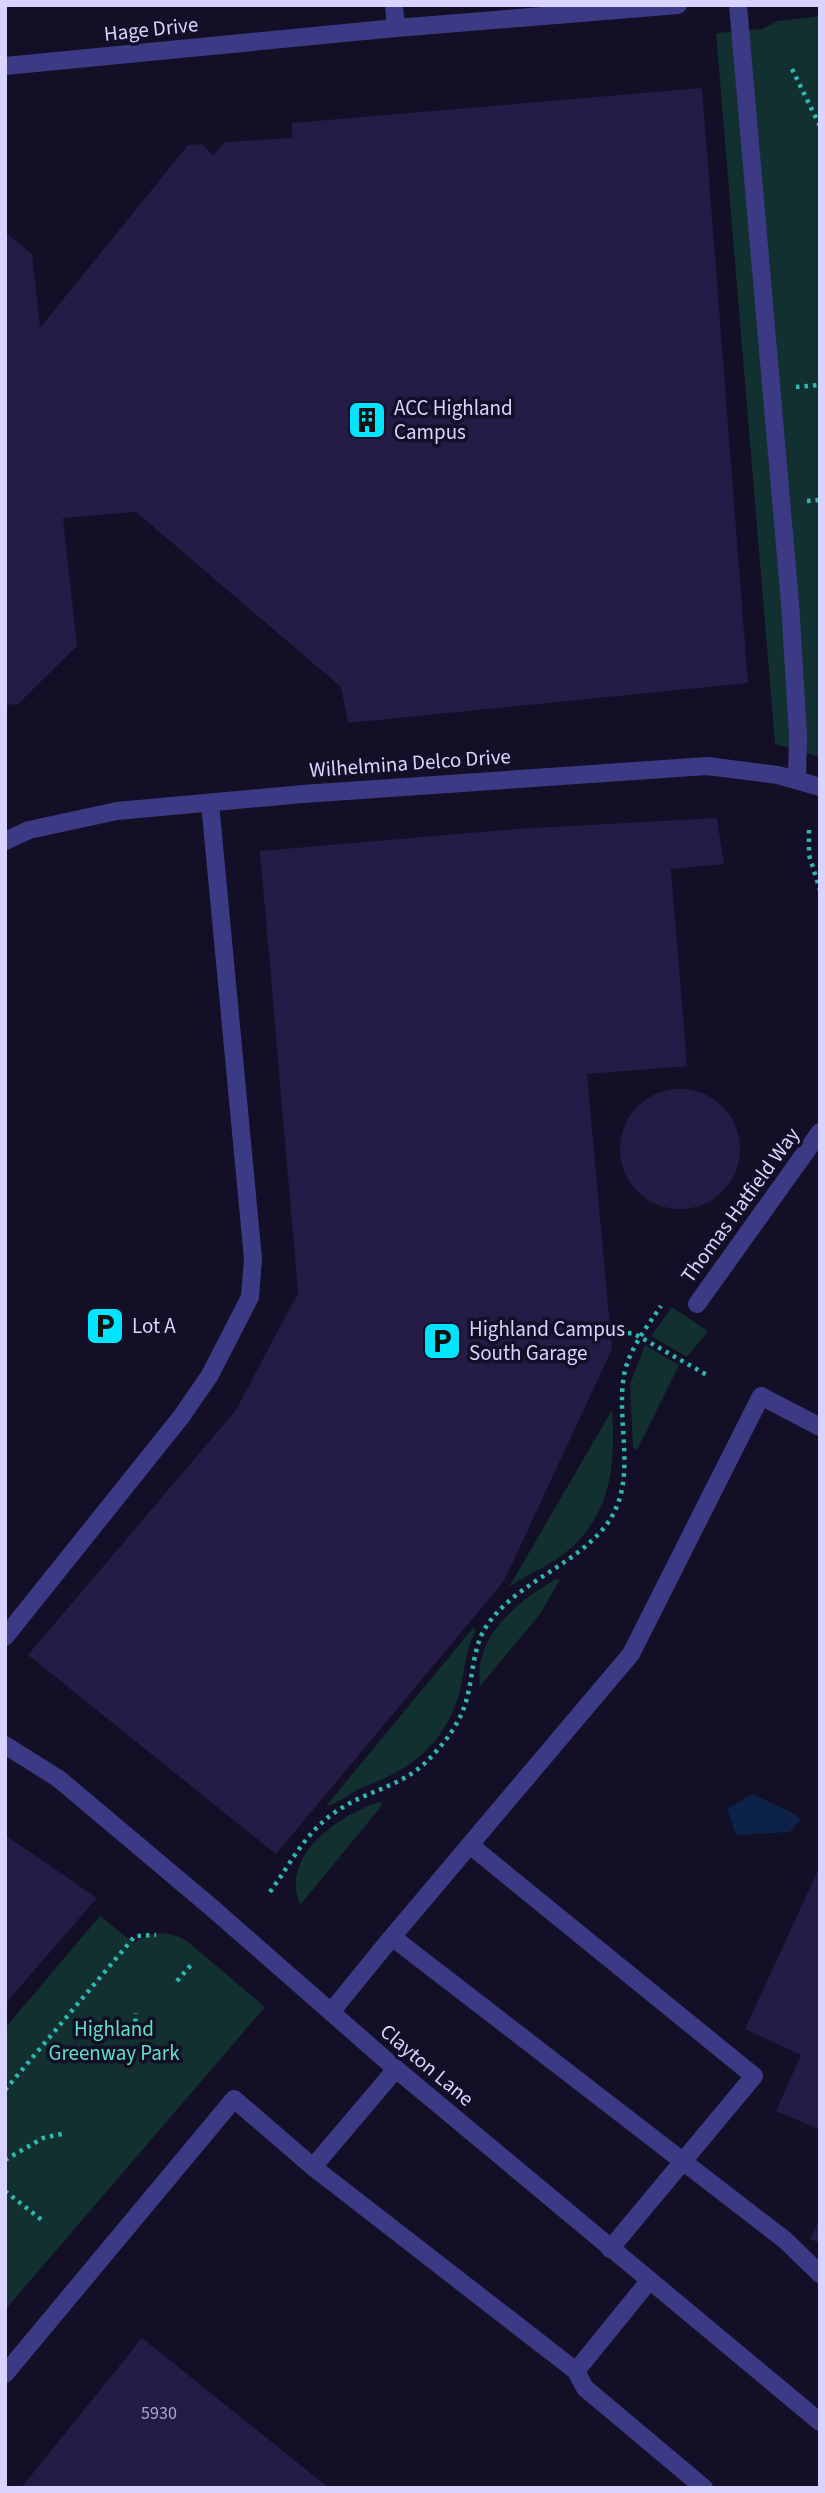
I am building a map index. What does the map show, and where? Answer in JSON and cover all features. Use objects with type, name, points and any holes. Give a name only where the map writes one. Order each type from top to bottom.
[{"type":"street","points":[[394,5],[396,28]]},
{"type":"street","name":"Hage Drive","points":[[5,66],[396,28],[678,5]]},
{"type":"street","points":[[738,5],[790,603],[798,735],[797,780]]},
{"type":"street","name":"Wilhelmina Delco Drive","points":[[5,841],[29,830],[117,811],[303,794],[707,766],[797,780],[820,788]]},
{"type":"street","points":[[5,1637],[181,1417],[210,1375],[250,1297],[253,1259],[211,803]]},
{"type":"street","name":"Thomas Hatfield Way","points":[[697,1304],[820,1132]]},
{"type":"street","points":[[331,2012],[631,1654],[761,1396],[820,1427]]},
{"type":"street","name":"Clayton Lane","points":[[5,1745],[60,1779],[396,2069],[820,2422]]},
{"type":"street","points":[[471,1846],[754,2076],[610,2249]]},
{"type":"street","points":[[393,1937],[785,2240],[820,2274]]},
{"type":"street","points":[[313,2166],[396,2069]]},
{"type":"street","points":[[5,2374],[234,2099],[313,2166],[576,2371],[585,2388],[704,2488]]},
{"type":"street","points":[[576,2371],[649,2281]]},
{"type":"path","points":[[792,69],[820,126]]},
{"type":"path","points":[[809,830],[809,855],[820,890]]},
{"type":"path","points":[[270,1892],[285,1866],[315,1829],[337,1810],[407,1779],[443,1744],[466,1701],[484,1629],[512,1596],[558,1566],[603,1528],[623,1490],[624,1376],[640,1336],[661,1306]]},
{"type":"path","points":[[611,1334],[633,1333],[707,1375]]},
{"type":"path","points":[[5,2090],[135,1936],[156,1935]]},
{"type":"path","points":[[177,1981],[191,1965]]},
{"type":"path","points":[[134,2039],[136,2013]]},
{"type":"path","points":[[5,2160],[43,2138],[66,2133]]},
{"type":"path","points":[[5,2191],[43,2221]]},
{"type":"green space","points":[[820,16],[820,757],[775,744],[716,33],[762,29],[778,21]]},
{"type":"green space","points":[[672,1307],[708,1331],[687,1357],[651,1336]]},
{"type":"green space","points":[[645,1345],[679,1365],[637,1450],[633,1447],[630,1384]]},
{"type":"green space","points":[[612,1410],[611,1471],[607,1490],[591,1526],[561,1556],[509,1587]]},
{"type":"green space","points":[[556,1579],[560,1580],[540,1614],[480,1686],[480,1668],[491,1636],[514,1609]]},
{"type":"green space","points":[[473,1628],[476,1630],[469,1647],[458,1698],[443,1730],[433,1743],[395,1773],[326,1806]]},
{"type":"green space","points":[[382,1803],[380,1808],[300,1905],[296,1887],[298,1870],[305,1854],[331,1828],[363,1808]]},
{"type":"green space","name":"Highland Greenway Park","points":[[100,1916],[134,1943],[160,1933],[187,1941],[265,2007],[5,2310],[5,2028]]},
{"type":"water","points":[[752,1794],[801,1819],[790,1832],[736,1835],[727,1809]]},
{"type":"building","name":"ACC Highland Campus","points":[[702,88],[748,683],[348,723],[341,687],[136,512],[63,518],[77,646],[18,704],[5,705],[5,232],[32,254],[40,328],[188,145],[202,144],[213,155],[225,142],[292,138],[292,123]]},
{"type":"building","name":"Highland Campus South Garage","points":[[717,818],[724,864],[671,869],[687,1066],[587,1074],[612,1349],[504,1581],[276,1854],[28,1655],[236,1410],[298,1293],[260,851],[516,829]]},
{"type":"building","points":[[680,1089],[703,1093],[723,1106],[736,1126],[740,1149],[736,1172],[723,1192],[703,1205],[680,1209],[657,1205],[637,1192],[624,1172],[620,1149],[624,1126],[637,1106],[657,1093]]},
{"type":"building","points":[[5,1835],[97,1898],[5,2004]]},
{"type":"building","points":[[820,1866],[820,2130],[776,2111],[801,2055],[745,2029]]},
{"type":"building","points":[[820,2218],[820,2243],[810,2239]]},
{"type":"building","points":[[142,2338],[329,2488],[21,2488]]},
{"type":"place","name":"ACC Highland Campus","points":[[367,420]]},
{"type":"place","name":"Lot A","points":[[105,1326]]},
{"type":"place","name":"Highland Campus South Garage","points":[[442,1341]]}]
